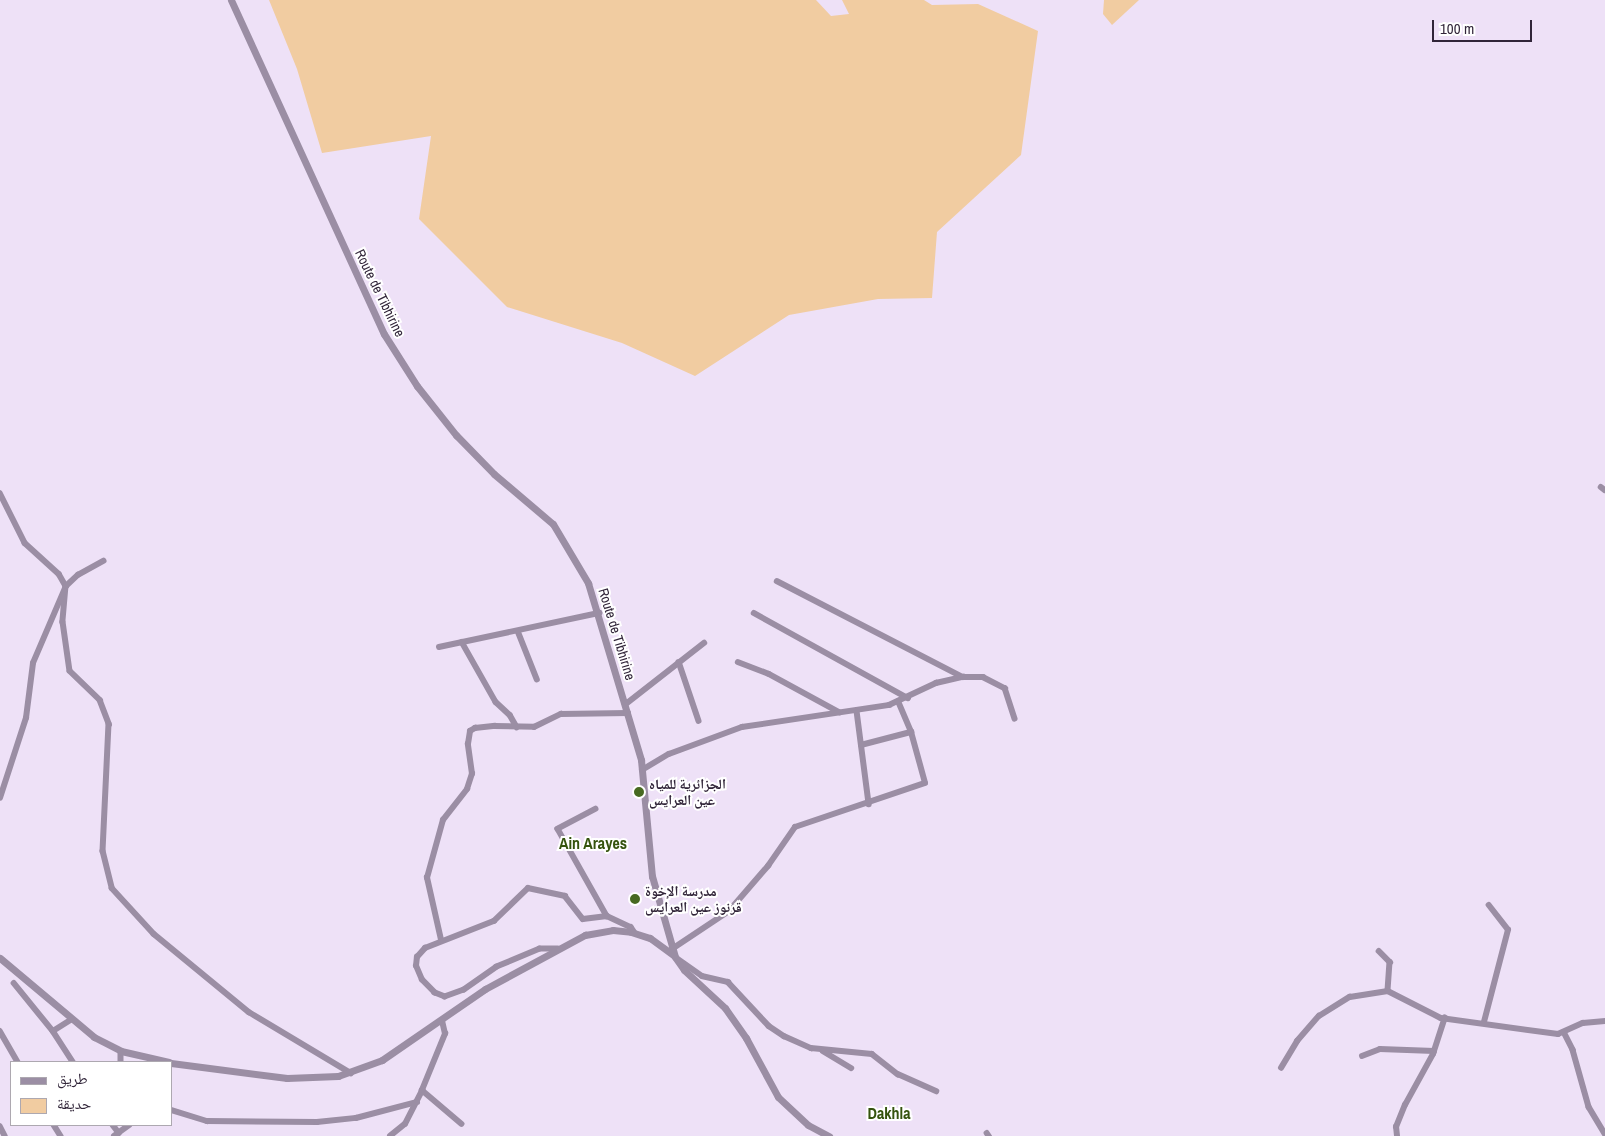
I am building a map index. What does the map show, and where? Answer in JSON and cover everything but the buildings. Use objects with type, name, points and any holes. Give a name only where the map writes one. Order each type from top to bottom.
[{"type":"street","name":"Route de Tibhirine","points":[[231,0],[384,334],[417,386],[456,435],[494,474],[553,524],[588,583],[599,613],[626,704],[642,770],[652,876],[675,957],[684,970],[725,1008],[746,1038],[778,1097],[808,1125],[829,1136]]},
{"type":"street","points":[[0,493],[25,543],[58,574],[66,586],[63,622],[70,671],[100,700],[109,724],[102,851],[112,888],[154,934],[249,1012],[351,1073]]},
{"type":"street","points":[[0,798],[26,718],[33,663],[66,586],[103,562]]},
{"type":"street","points":[[777,581],[963,677]]},
{"type":"street","points":[[439,647],[599,613]]},
{"type":"street","points":[[754,614],[908,698]]},
{"type":"street","points":[[518,631],[537,679]]},
{"type":"street","points":[[462,642],[496,702],[510,715],[517,727]]},
{"type":"street","points":[[626,704],[704,643]]},
{"type":"street","points":[[679,662],[699,721]]},
{"type":"street","points":[[738,662],[769,674],[840,712]]},
{"type":"street","points":[[642,770],[669,754],[742,727],[898,702],[936,683],[963,677],[984,677],[1005,688],[1015,718]]},
{"type":"street","points":[[672,949],[729,911],[768,866],[795,827],[925,784],[911,732],[898,702]]},
{"type":"street","points":[[857,710],[869,804]]},
{"type":"street","points":[[441,940],[427,878],[443,820],[467,789],[472,774],[469,735],[475,728],[534,727],[561,714],[628,713]]},
{"type":"street","points":[[862,745],[911,732]]},
{"type":"street","points":[[596,809],[558,829],[607,916]]},
{"type":"street","points":[[558,949],[540,949],[497,967],[464,990],[445,997],[435,993],[422,980],[416,966],[420,952],[441,940],[494,921],[533,887],[565,896],[583,919],[607,916],[631,927],[635,933]]},
{"type":"street","points":[[1484,1022],[1508,930],[1489,906]]},
{"type":"street","points":[[172,1063],[287,1078],[351,1073],[382,1060],[442,1021],[485,989],[558,949],[598,932],[635,933],[662,945],[675,957],[702,976],[728,982],[760,1017],[784,1036],[821,1049],[852,1068]]},
{"type":"street","points":[[1379,951],[1390,962],[1388,991]]},
{"type":"street","points":[[0,958],[94,1037],[121,1051],[162,1061]]},
{"type":"street","points":[[14,983],[53,1031],[72,1061]]},
{"type":"street","points":[[1281,1068],[1297,1041],[1319,1016],[1340,1000],[1388,991],[1429,1014],[1523,1030],[1564,1032],[1583,1023],[1605,1021]]},
{"type":"street","points":[[1397,1136],[1396,1128],[1405,1105],[1434,1051],[1445,1018]]},
{"type":"street","points":[[53,1031],[72,1019]]},
{"type":"street","points":[[390,1136],[405,1124],[417,1102],[445,1034],[442,1021]]},
{"type":"street","points":[[0,1031],[17,1061]]},
{"type":"street","points":[[1564,1032],[1573,1050],[1589,1107],[1605,1134]]},
{"type":"street","points":[[821,1049],[872,1054],[905,1078],[936,1091]]},
{"type":"street","points":[[1362,1056],[1380,1049],[1434,1051]]},
{"type":"street","points":[[121,1051],[121,1061]]},
{"type":"street","points":[[422,1090],[462,1124]]},
{"type":"street","points":[[172,1110],[207,1121],[295,1123],[356,1118],[417,1102]]},
{"type":"street","points":[[0,1126],[6,1136]]},
{"type":"street","points":[[116,1134],[128,1126]]},
{"type":"green space","points":[[269,0],[816,0],[831,16],[849,14],[842,0],[924,0],[932,5],[978,4],[1038,31],[1021,155],[937,232],[932,298],[878,299],[789,315],[695,376],[622,343],[507,307],[419,219],[431,136],[322,153],[297,69]]},
{"type":"green space","points":[[1104,0],[1139,0],[1112,25],[1103,14]]},
{"type":"place","name":"الجزائرية للمياه عين العرايس","points":[[639,792]]},
{"type":"place","name":"مدرسة الإخوة قرنوز عين العرايس","points":[[635,899]]},
{"type":"district","name":"Ain Arayes","points":[[593,843]]},
{"type":"district","name":"Dakhla","points":[[889,1113]]}]
